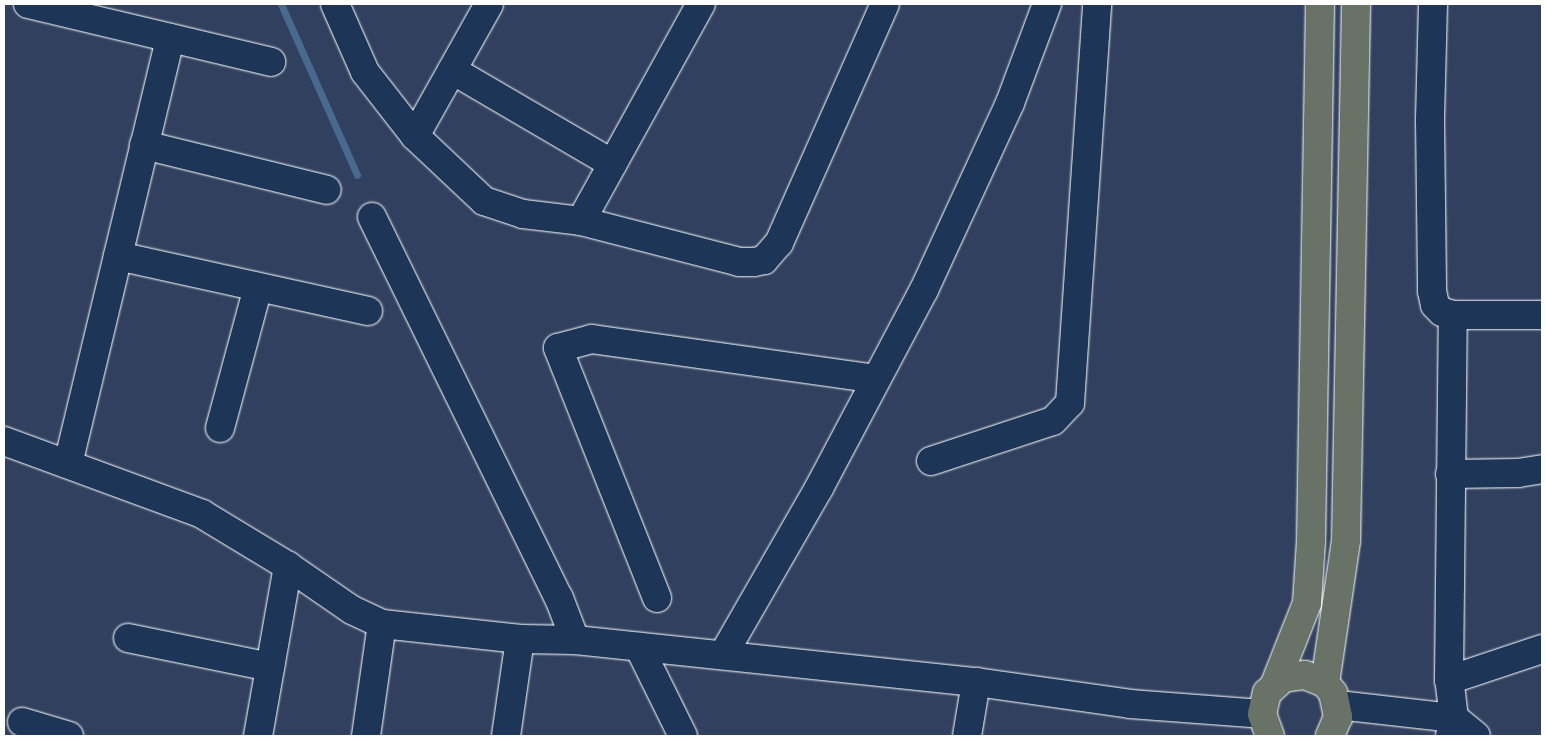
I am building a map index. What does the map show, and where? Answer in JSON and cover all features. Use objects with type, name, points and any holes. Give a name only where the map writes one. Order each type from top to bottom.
[{"type":"main road","points":[[1266,725],[1267,693],[1274,684],[1307,603],[1311,541],[1320,4]]},
{"type":"main road","points":[[1330,736],[1338,717],[1331,694],[1346,541],[1356,4]]},
{"type":"main road","points":[[1274,684],[1283,678],[1305,674],[1331,694]]},
{"type":"street","points":[[28,4],[271,62]]},
{"type":"street","points":[[335,4],[365,72],[415,136],[484,201],[523,214],[581,221],[739,262],[764,260],[779,243],[885,4]]},
{"type":"street","points":[[415,136],[489,4]]},
{"type":"street","points":[[581,221],[701,4]]},
{"type":"street","points":[[723,655],[819,488],[944,248],[1010,103],[1047,4]]},
{"type":"street","points":[[931,461],[1053,421],[1070,403],[1097,4]]},
{"type":"street","points":[[1433,4],[1432,291],[1435,305],[1442,312],[1453,315],[1542,315]]},
{"type":"street","points":[[68,464],[170,38]]},
{"type":"street","points":[[452,70],[613,164]]},
{"type":"street","points":[[144,145],[327,190]]},
{"type":"street","points":[[372,217],[559,598],[575,640]]},
{"type":"street","points":[[118,256],[368,311]]},
{"type":"street","points":[[220,428],[258,287]]},
{"type":"street","points":[[1452,727],[1449,680],[1453,315]]},
{"type":"street","points":[[656,598],[558,348],[592,339],[875,379]]},
{"type":"street","points":[[4,441],[202,514],[288,566],[352,610],[382,624],[520,639],[575,640],[976,682],[1266,725]]},
{"type":"street","points":[[1450,474],[1518,473],[1542,469]]},
{"type":"street","points":[[258,736],[288,566]]},
{"type":"street","points":[[366,736],[382,624]]},
{"type":"street","points":[[128,638],[270,667]]},
{"type":"street","points":[[506,736],[520,639]]},
{"type":"street","points":[[639,647],[683,736]]},
{"type":"street","points":[[1449,680],[1542,649]]},
{"type":"street","points":[[967,736],[976,682]]},
{"type":"street","points":[[1331,694],[1452,727],[1476,736]]},
{"type":"street","points":[[22,722],[69,736]]},
{"type":"waterway","points":[[281,4],[357,175]]}]
